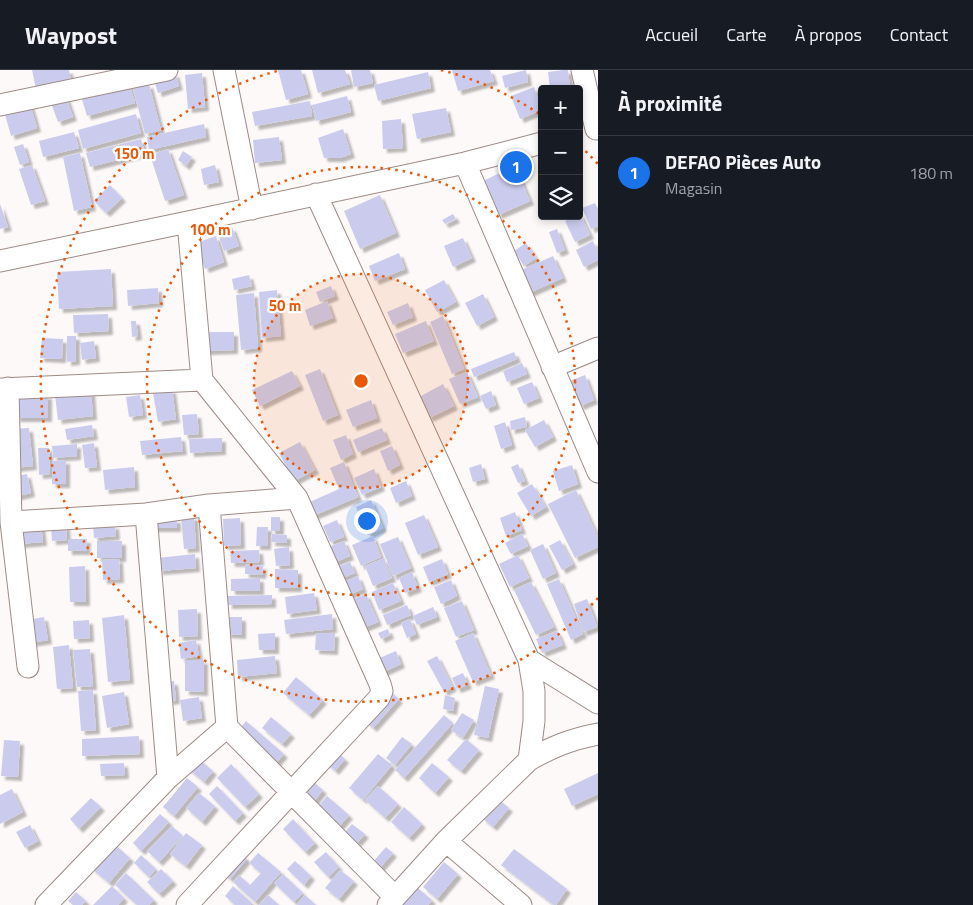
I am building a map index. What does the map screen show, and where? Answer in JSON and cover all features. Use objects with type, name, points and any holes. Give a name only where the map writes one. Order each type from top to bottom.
[{"type":"street","points":[[0,105],[167,70]]},
{"type":"street","points":[[224,70],[252,209]]},
{"type":"street","points":[[582,70],[591,130]]},
{"type":"street","points":[[0,261],[252,209],[538,144]]},
{"type":"street","points":[[465,162],[598,472]]},
{"type":"street","points":[[316,194],[529,660],[534,691],[534,721],[529,760]]},
{"type":"street","points":[[187,905],[379,698],[382,691],[297,498],[202,380],[188,222]]},
{"type":"street","points":[[552,367],[598,348]]},
{"type":"street","points":[[28,667],[11,522],[4,388],[202,380]]},
{"type":"street","points":[[11,522],[146,514],[210,505],[297,498]]},
{"type":"street","points":[[210,505],[227,727],[292,792],[392,901],[446,842],[529,760],[552,748],[578,738],[598,734]]},
{"type":"street","points":[[146,514],[168,778]]},
{"type":"street","points":[[529,660],[598,704]]},
{"type":"street","points":[[46,905],[168,778],[227,727]]},
{"type":"street","points":[[446,842],[521,905]]},
{"type":"building","points":[[32,70],[69,70],[71,81],[36,89]]},
{"type":"building","points":[[278,70],[301,70],[308,94],[286,100]]},
{"type":"building","points":[[312,70],[345,70],[350,84],[318,93]]},
{"type":"building","points":[[351,70],[370,70],[373,83],[354,87]]},
{"type":"building","points":[[452,70],[490,70],[494,81],[458,91]]},
{"type":"building","points":[[526,70],[528,82],[505,88],[502,76]]},
{"type":"building","points":[[568,70],[570,85],[550,85],[548,72]]},
{"type":"building","points":[[428,72],[431,88],[378,101],[374,85]]},
{"type":"building","points":[[175,73],[179,86],[158,93],[154,80]]},
{"type":"building","points":[[202,73],[205,107],[188,109],[185,75]]},
{"type":"building","points":[[129,83],[135,103],[87,116],[81,96]]},
{"type":"building","points":[[149,84],[161,130],[145,134],[133,89]]},
{"type":"building","points":[[534,87],[538,98],[538,112],[520,119],[511,96]]},
{"type":"building","points":[[347,96],[351,112],[316,121],[312,105]]},
{"type":"building","points":[[66,97],[73,117],[58,122],[51,103]]},
{"type":"building","points":[[310,101],[312,116],[255,126],[252,112]]},
{"type":"building","points":[[30,104],[37,128],[11,136],[4,111]]},
{"type":"building","points":[[446,108],[451,132],[417,139],[412,114]]},
{"type":"building","points":[[136,114],[141,133],[83,149],[78,130]]},
{"type":"building","points":[[401,119],[403,148],[383,149],[382,121]]},
{"type":"building","points":[[204,124],[206,137],[149,150],[147,137]]},
{"type":"building","points":[[343,129],[351,154],[340,158],[324,158],[318,138]]},
{"type":"building","points":[[74,132],[79,148],[43,157],[39,141]]},
{"type":"building","points":[[279,137],[282,160],[255,163],[253,140]]},
{"type":"building","points":[[141,139],[145,153],[90,167],[86,153]]},
{"type":"building","points":[[23,144],[29,162],[20,165],[14,147]]},
{"type":"building","points":[[168,149],[184,195],[165,201],[150,155]]},
{"type":"building","points":[[183,151],[192,157],[186,166],[178,160]]},
{"type":"building","points":[[80,153],[92,207],[74,211],[63,157]]},
{"type":"building","points":[[32,165],[45,201],[31,205],[19,169]]},
{"type":"building","points":[[215,165],[219,182],[204,185],[201,169]]},
{"type":"building","points":[[515,166],[530,201],[498,215],[483,181]]},
{"type":"building","points":[[110,185],[122,198],[106,213],[94,201]]},
{"type":"building","points":[[380,195],[396,233],[360,249],[344,211]]},
{"type":"building","points":[[595,203],[598,209],[598,226],[591,229],[583,208]]},
{"type":"building","points":[[0,204],[8,227],[0,229]]},
{"type":"building","points":[[453,214],[456,219],[445,224],[442,220]]},
{"type":"building","points":[[583,220],[590,235],[575,242],[565,221]]},
{"type":"building","points":[[232,227],[239,246],[224,251],[217,232]]},
{"type":"building","points":[[557,229],[565,250],[557,253],[549,232]]},
{"type":"building","points":[[216,236],[224,262],[205,269],[196,243]]},
{"type":"building","points":[[463,238],[472,258],[453,267],[444,246]]},
{"type":"building","points":[[593,241],[598,252],[598,260],[584,267],[576,250]]},
{"type":"building","points":[[526,243],[536,258],[524,266],[514,251]]},
{"type":"building","points":[[399,253],[405,269],[375,281],[369,266]]},
{"type":"building","points":[[553,256],[563,278],[529,293],[519,271]]},
{"type":"building","points":[[111,269],[113,306],[59,309],[57,272]]},
{"type":"building","points":[[249,275],[252,286],[234,290],[232,279]]},
{"type":"building","points":[[444,280],[456,302],[437,312],[425,290]]},
{"type":"building","points":[[331,286],[335,296],[320,302],[316,292]]},
{"type":"building","points":[[158,288],[159,303],[128,306],[127,290]]},
{"type":"building","points":[[277,290],[281,336],[262,338],[259,292]]},
{"type":"building","points":[[254,293],[258,348],[241,350],[236,295]]},
{"type":"building","points":[[483,294],[494,317],[477,326],[465,303]]},
{"type":"building","points":[[327,301],[333,318],[310,326],[305,310]]},
{"type":"building","points":[[408,303],[413,317],[393,325],[387,312]]},
{"type":"building","points":[[108,314],[109,331],[74,333],[73,315]]},
{"type":"building","points":[[443,316],[464,369],[452,374],[430,322]]},
{"type":"building","points":[[131,321],[136,321],[138,336],[132,337]]},
{"type":"building","points":[[426,321],[434,341],[403,353],[395,334]]},
{"type":"building","points":[[205,332],[234,332],[234,350],[205,351]]},
{"type":"building","points":[[67,336],[76,336],[76,361],[67,362]]},
{"type":"building","points":[[42,338],[63,339],[62,359],[40,358]]},
{"type":"building","points":[[94,341],[96,358],[82,360],[80,343]]},
{"type":"building","points":[[514,352],[517,359],[474,377],[471,369]]},
{"type":"building","points":[[522,363],[527,374],[507,382],[503,371]]},
{"type":"building","points":[[320,369],[338,415],[323,421],[305,375]]},
{"type":"building","points":[[292,371],[300,386],[260,406],[252,390]]},
{"type":"building","points":[[467,372],[478,397],[460,404],[449,379]]},
{"type":"building","points":[[585,375],[594,400],[580,406],[570,381]]},
{"type":"building","points":[[532,382],[539,398],[524,404],[517,388]]},
{"type":"building","points":[[443,384],[454,406],[429,418],[419,397]]},
{"type":"building","points":[[172,389],[176,419],[158,422],[153,393]]},
{"type":"building","points":[[91,391],[93,416],[58,420],[55,395]]},
{"type":"building","points":[[491,391],[496,405],[486,409],[480,396]]},
{"type":"building","points":[[16,395],[48,395],[48,418],[16,418]]},
{"type":"building","points":[[140,395],[143,415],[129,417],[126,397]]},
{"type":"building","points":[[371,400],[377,418],[353,427],[346,410]]},
{"type":"building","points":[[197,414],[199,434],[184,435],[182,415]]},
{"type":"building","points":[[525,417],[527,427],[511,430],[510,421]]},
{"type":"building","points":[[544,420],[553,437],[535,447],[525,430]]},
{"type":"building","points":[[505,422],[512,445],[501,449],[494,426]]},
{"type":"building","points":[[92,425],[94,436],[67,440],[65,429]]},
{"type":"building","points":[[29,428],[33,466],[14,468],[10,429]]},
{"type":"building","points":[[382,428],[387,440],[358,452],[353,440]]},
{"type":"building","points":[[346,435],[353,454],[341,460],[333,440]]},
{"type":"building","points":[[181,437],[183,451],[142,455],[140,441]]},
{"type":"building","points":[[222,438],[222,451],[190,453],[189,439]]},
{"type":"building","points":[[300,442],[315,470],[294,481],[279,453]]},
{"type":"building","points":[[94,443],[97,467],[85,468],[82,445]]},
{"type":"building","points":[[77,444],[77,456],[53,458],[52,446]]},
{"type":"building","points":[[392,446],[400,465],[388,471],[380,451]]},
{"type":"building","points":[[38,448],[49,448],[50,474],[39,475]]},
{"type":"building","points":[[66,460],[66,484],[52,484],[52,461]]},
{"type":"building","points":[[344,462],[358,497],[308,518],[303,505],[339,489],[330,468]]},
{"type":"building","points":[[481,464],[485,479],[473,482],[469,468]]},
{"type":"building","points":[[518,464],[525,481],[518,483],[511,467]]},
{"type":"building","points":[[572,465],[578,484],[559,491],[553,471]]},
{"type":"building","points":[[134,467],[135,487],[105,490],[103,470]]},
{"type":"building","points":[[374,469],[381,487],[362,495],[354,478]]},
{"type":"building","points":[[27,474],[31,493],[14,497],[11,477]]},
{"type":"building","points":[[406,481],[412,496],[396,503],[390,488]]},
{"type":"building","points":[[532,484],[546,507],[531,516],[517,493]]},
{"type":"building","points":[[576,490],[598,537],[598,547],[575,558],[548,504]]},
{"type":"building","points":[[371,500],[383,528],[368,535],[356,507]]},
{"type":"building","points":[[515,512],[522,530],[506,536],[500,518]]},
{"type":"building","points":[[424,515],[438,547],[418,555],[405,523]]},
{"type":"building","points":[[194,516],[196,548],[184,549],[181,517]]},
{"type":"building","points":[[271,517],[280,517],[280,531],[271,531]]},
{"type":"building","points":[[240,518],[241,545],[224,546],[223,519]]},
{"type":"building","points":[[152,519],[177,519],[177,528],[152,528]]},
{"type":"building","points":[[337,520],[344,537],[330,542],[323,526]]},
{"type":"building","points":[[41,524],[43,542],[19,544],[17,526]]},
{"type":"building","points":[[66,525],[67,540],[52,541],[51,526]]},
{"type":"building","points":[[115,525],[116,536],[94,538],[93,526]]},
{"type":"building","points":[[257,527],[268,527],[267,546],[256,546]]},
{"type":"building","points":[[272,534],[287,535],[287,543],[271,542]]},
{"type":"building","points":[[522,534],[528,546],[511,554],[505,543]]},
{"type":"building","points":[[373,536],[381,557],[361,566],[352,545]]},
{"type":"building","points":[[398,537],[411,568],[393,576],[380,544]]},
{"type":"building","points":[[68,539],[87,539],[86,551],[68,551]]},
{"type":"building","points":[[560,540],[573,564],[562,570],[549,546]]},
{"type":"building","points":[[97,541],[122,541],[122,558],[97,558]]},
{"type":"building","points":[[344,541],[350,556],[326,566],[319,551]]},
{"type":"building","points":[[543,544],[556,573],[543,579],[530,550]]},
{"type":"building","points":[[289,547],[290,565],[276,566],[274,549]]},
{"type":"building","points":[[259,550],[260,562],[231,563],[230,551]]},
{"type":"building","points":[[195,554],[196,568],[159,571],[157,558]]},
{"type":"building","points":[[518,555],[529,578],[510,587],[499,564]]},
{"type":"building","points":[[384,558],[392,578],[373,586],[365,566]]},
{"type":"building","points":[[119,559],[120,579],[103,580],[102,560]]},
{"type":"building","points":[[442,559],[448,574],[429,582],[423,567]]},
{"type":"building","points":[[350,562],[355,573],[340,579],[335,568]]},
{"type":"building","points":[[245,564],[263,566],[262,575],[245,574]]},
{"type":"building","points":[[85,566],[86,602],[70,602],[69,567]]},
{"type":"building","points":[[275,569],[298,570],[298,588],[275,588]]},
{"type":"building","points":[[412,572],[418,588],[405,593],[399,578]]},
{"type":"building","points":[[358,576],[363,589],[344,597],[339,584]]},
{"type":"building","points":[[260,578],[260,591],[231,591],[231,579]]},
{"type":"building","points":[[559,579],[583,634],[571,640],[547,584]]},
{"type":"building","points":[[451,580],[457,596],[441,604],[434,587]]},
{"type":"building","points":[[531,582],[554,627],[536,635],[514,590]]},
{"type":"building","points":[[393,583],[401,601],[379,610],[372,592]]},
{"type":"building","points":[[314,593],[317,610],[287,614],[285,597]]},
{"type":"building","points":[[366,594],[378,622],[363,628],[351,600]]},
{"type":"building","points":[[272,595],[272,604],[228,605],[228,596]]},
{"type":"building","points":[[587,599],[597,627],[583,632],[574,604]]},
{"type":"building","points":[[462,601],[474,630],[456,637],[444,608]]},
{"type":"building","points":[[407,605],[411,615],[387,625],[383,615]]},
{"type":"building","points":[[433,607],[437,617],[417,625],[413,616]]},
{"type":"building","points":[[197,609],[198,636],[179,637],[178,610]]},
{"type":"building","points":[[332,614],[333,629],[286,634],[284,620]]},
{"type":"building","points":[[124,615],[130,680],[108,682],[102,618]]},
{"type":"building","points":[[44,617],[48,640],[30,643],[27,620]]},
{"type":"building","points":[[227,617],[242,617],[242,635],[227,634]]},
{"type":"building","points":[[410,619],[416,634],[407,638],[401,623]]},
{"type":"building","points":[[89,620],[90,638],[74,639],[73,621]]},
{"type":"building","points":[[388,629],[390,635],[381,639],[378,633]]},
{"type":"building","points":[[557,631],[563,645],[542,653],[536,639]]},
{"type":"building","points":[[275,633],[275,650],[259,650],[258,634]]},
{"type":"building","points":[[316,633],[335,633],[334,651],[315,650]]},
{"type":"building","points":[[473,633],[491,675],[473,682],[455,641]]},
{"type":"building","points":[[196,640],[199,656],[181,659],[179,643]]},
{"type":"building","points":[[69,645],[73,688],[57,689],[53,647]]},
{"type":"building","points":[[90,649],[93,686],[77,687],[73,650]]},
{"type":"building","points":[[396,651],[401,664],[377,675],[372,661]]},
{"type":"building","points":[[275,656],[277,673],[238,677],[237,660]]},
{"type":"building","points":[[437,656],[453,687],[444,692],[427,661]]},
{"type":"building","points":[[185,660],[204,660],[204,692],[185,691]]},
{"type":"building","points":[[463,673],[468,685],[457,689],[452,678]]},
{"type":"building","points":[[296,677],[323,700],[309,715],[283,693]]},
{"type":"building","points":[[174,681],[176,700],[169,701],[167,682]]},
{"type":"building","points":[[384,686],[399,699],[373,728],[359,715]]},
{"type":"building","points":[[485,686],[499,689],[488,738],[474,735]]},
{"type":"building","points":[[93,690],[96,730],[81,731],[78,691]]},
{"type":"building","points":[[124,692],[129,724],[107,728],[102,696]]},
{"type":"building","points":[[445,695],[455,698],[453,711],[443,709]]},
{"type":"building","points":[[199,697],[202,718],[183,721],[180,700]]},
{"type":"building","points":[[462,713],[474,720],[463,738],[451,730]]},
{"type":"building","points":[[444,715],[453,723],[404,778],[395,770]]},
{"type":"building","points":[[271,717],[291,734],[282,744],[262,728]]},
{"type":"building","points":[[246,721],[284,754],[272,767],[235,735]]},
{"type":"building","points":[[139,736],[140,754],[82,756],[82,739]]},
{"type":"building","points":[[402,737],[412,744],[395,765],[386,758]]},
{"type":"building","points":[[466,739],[479,750],[461,771],[447,760]]},
{"type":"building","points":[[4,740],[20,741],[18,777],[1,776]]},
{"type":"building","points":[[326,742],[345,759],[335,771],[316,753]]},
{"type":"building","points":[[188,750],[213,771],[204,782],[179,761]]},
{"type":"building","points":[[378,754],[392,765],[363,800],[349,788]]},
{"type":"building","points":[[124,763],[125,775],[101,776],[100,764]]},
{"type":"building","points":[[432,763],[449,777],[435,793],[419,778]]},
{"type":"building","points":[[231,764],[259,794],[245,807],[217,778]]},
{"type":"building","points":[[300,771],[323,790],[312,804],[289,785]]},
{"type":"building","points":[[598,773],[598,794],[572,806],[564,789]]},
{"type":"building","points":[[187,778],[198,787],[174,816],[163,807]]},
{"type":"building","points":[[217,786],[243,813],[235,821],[209,794]]},
{"type":"building","points":[[378,786],[398,804],[385,818],[365,800]]},
{"type":"building","points":[[12,789],[23,812],[0,824],[0,795]]},
{"type":"building","points":[[199,793],[215,806],[202,822],[186,808]]},
{"type":"building","points":[[327,796],[349,815],[338,828],[316,809]]},
{"type":"building","points":[[91,798],[101,807],[79,829],[70,819]]},
{"type":"building","points":[[498,799],[509,808],[493,827],[482,818]]},
{"type":"building","points":[[404,807],[422,824],[409,838],[391,822]]},
{"type":"building","points":[[160,814],[169,822],[141,851],[133,843]]},
{"type":"building","points":[[293,819],[315,843],[305,852],[283,829]]},
{"type":"building","points":[[352,824],[365,834],[357,843],[345,832]]},
{"type":"building","points":[[30,825],[38,841],[25,848],[16,832]]},
{"type":"building","points":[[172,826],[183,836],[159,862],[147,851]]},
{"type":"building","points":[[186,833],[202,845],[186,866],[170,854]]},
{"type":"building","points":[[113,843],[130,858],[109,883],[91,868]]},
{"type":"building","points":[[386,847],[393,853],[378,870],[371,864]]},
{"type":"building","points":[[235,848],[247,859],[230,879],[218,868]]},
{"type":"building","points":[[514,849],[567,889],[556,905],[501,865]]},
{"type":"building","points":[[326,852],[339,867],[328,877],[314,862]]},
{"type":"building","points":[[258,853],[281,872],[255,902],[233,882],[239,875],[250,885],[261,873],[249,863]]},
{"type":"building","points":[[141,855],[156,869],[149,877],[134,863]]},
{"type":"building","points":[[295,861],[311,876],[304,885],[287,869]]},
{"type":"building","points":[[444,862],[458,874],[437,899],[423,887]]},
{"type":"building","points":[[161,869],[173,881],[159,894],[147,882]]},
{"type":"building","points":[[340,870],[354,881],[339,899],[325,888]]},
{"type":"building","points":[[126,873],[154,900],[149,905],[137,905],[115,885]]},
{"type":"building","points":[[283,874],[303,893],[294,902],[274,883]]},
{"type":"building","points":[[112,886],[124,898],[118,905],[93,905]]},
{"type":"building","points":[[233,886],[252,903],[250,905],[235,905],[225,896]]},
{"type":"building","points":[[418,888],[432,900],[428,905],[403,905]]},
{"type":"building","points":[[76,892],[86,901],[82,905],[73,905],[68,901]]},
{"type":"building","points":[[268,895],[279,905],[259,905]]},
{"type":"building","points":[[305,895],[316,905],[298,905]]},
{"type":"place","name":"DEFAO Pièces Auto","points":[[516,167]]}]
